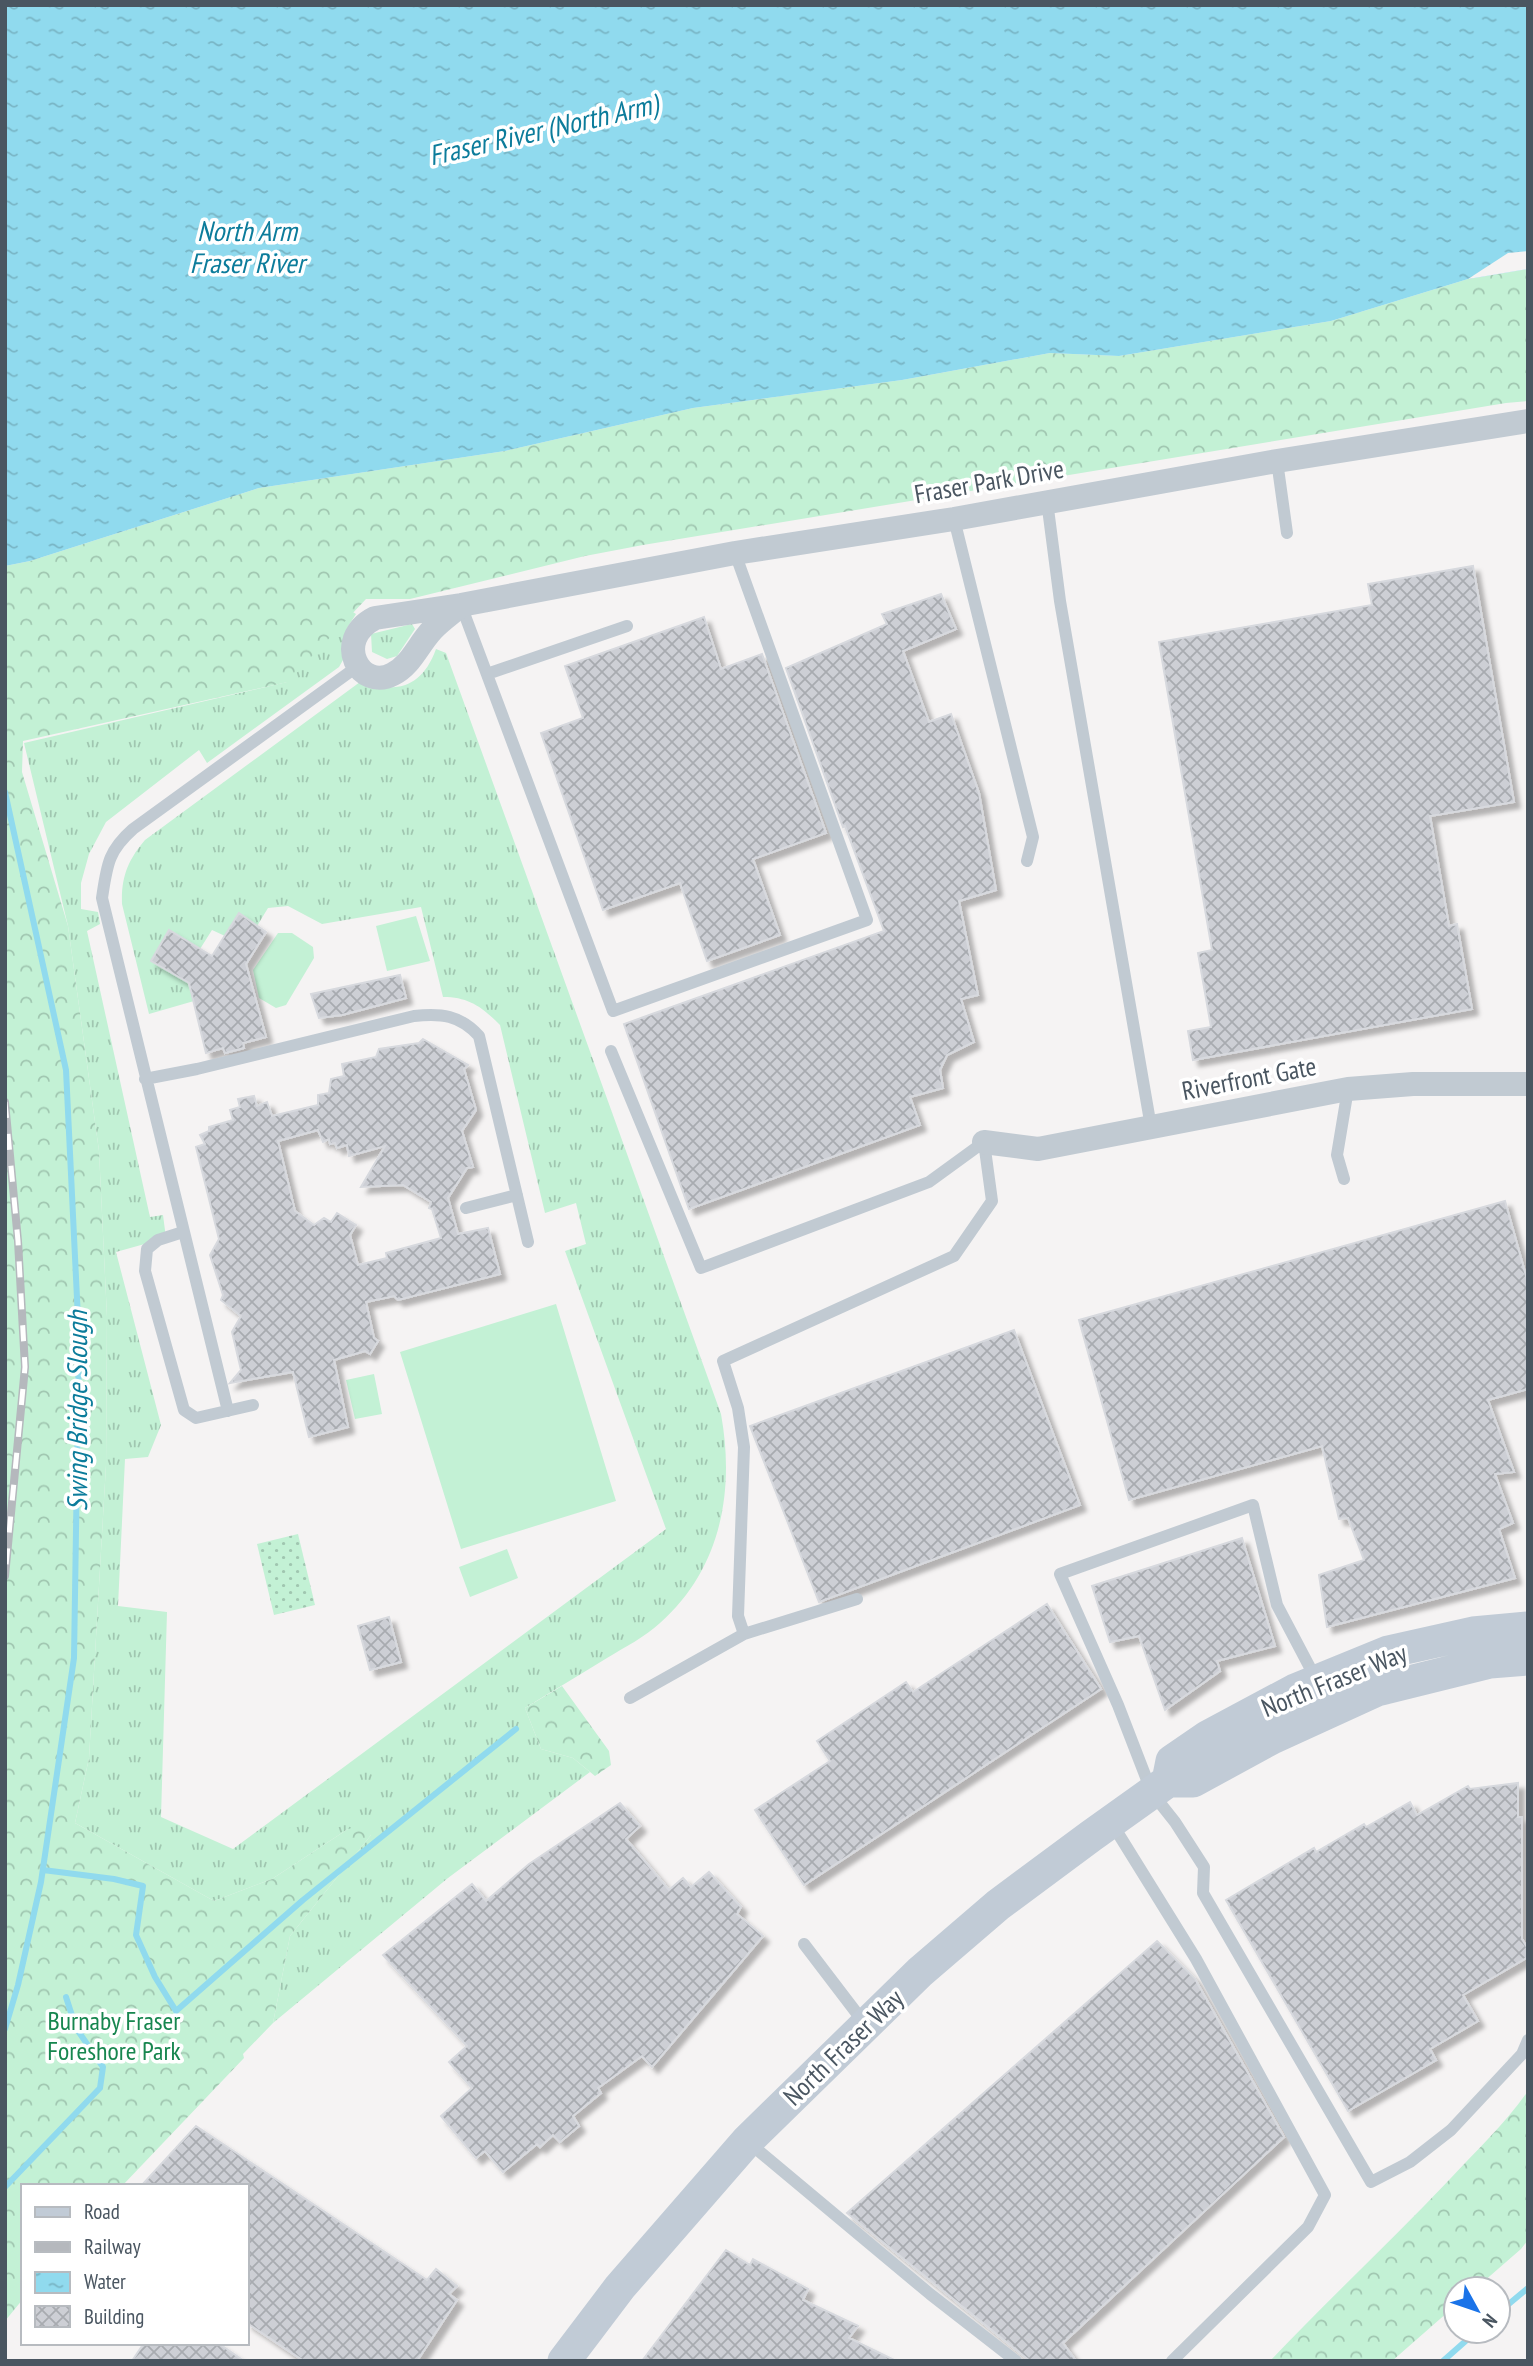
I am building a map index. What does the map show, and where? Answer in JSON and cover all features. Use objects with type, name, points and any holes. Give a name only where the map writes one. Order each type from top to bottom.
[{"type":"street","name":"Fraser Park Drive","points":[[461,606],[433,629],[404,668],[383,679],[374,677],[358,666],[354,658],[354,639],[365,623],[374,618],[461,606],[735,553],[954,519],[1277,461],[1528,421]]},
{"type":"street","name":"Riverfront Gate","points":[[984,1142],[1038,1149],[1348,1089],[1413,1084],[1528,1084]]},
{"type":"street","name":"North Fraser Way","points":[[1160,1787],[1172,1760],[1207,1737],[1296,1690],[1388,1652],[1473,1633],[1528,1628]]},
{"type":"street","name":"North Fraser Way","points":[[564,2361],[620,2287],[747,2141],[920,1972],[998,1905],[1111,1822],[1160,1787],[1193,1781],[1272,1738],[1377,1690],[1490,1662],[1528,1659]]},
{"type":"lane","points":[[1277,461],[1287,533]]},
{"type":"lane","points":[[1047,501],[1060,601],[1151,1127]]},
{"type":"lane","points":[[954,519],[1033,837],[1027,862]]},
{"type":"lane","points":[[461,606],[612,1011],[867,920],[735,553]]},
{"type":"lane","points":[[487,674],[627,626]]},
{"type":"lane","points":[[228,1411],[102,898],[106,870],[116,844],[133,828],[358,666]]},
{"type":"lane","points":[[145,1079],[197,1069],[414,1016],[434,1014],[467,1023],[479,1036],[528,1242]]},
{"type":"lane","points":[[611,1051],[701,1268],[929,1182],[984,1142],[992,1201],[954,1256],[723,1361],[738,1408],[744,1447],[738,1615],[744,1634]]},
{"type":"lane","points":[[1344,1179],[1337,1154],[1348,1089]]},
{"type":"lane","points":[[466,1208],[517,1195]]},
{"type":"lane","points":[[183,1232],[158,1240],[147,1249],[145,1271],[184,1410],[196,1418],[253,1405]]},
{"type":"lane","points":[[1317,1681],[1278,1605],[1252,1504],[1060,1574],[1118,1705],[1175,1822],[1204,1867],[1203,1893],[1371,2182],[1410,2162],[1451,2130],[1522,2054],[1528,2040]]},
{"type":"lane","points":[[629,1698],[744,1634],[858,1599]]},
{"type":"lane","points":[[1111,1822],[1196,1959],[1325,2195],[1308,2227],[1172,2361]]},
{"type":"lane","points":[[804,1944],[866,2024]]},
{"type":"lane","points":[[747,2141],[930,2294],[1016,2361]]},
{"type":"green space","name":"Burnaby Fraser Foreshore Park","points":[[1528,269],[1528,401],[643,545],[585,556],[410,599],[366,599],[288,682],[23,741],[22,772],[68,926],[99,1151],[107,1317],[106,1465],[89,1758],[75,1823],[214,1901],[272,1879],[348,1829],[365,1826],[371,1835],[290,1936],[273,2023],[243,2054],[244,2058],[124,2184],[21,2184],[21,2301],[5,2321],[5,566],[30,561],[259,488],[505,451],[693,408],[902,380],[1050,353],[1119,356],[1331,321],[1468,279]]},
{"type":"green space","points":[[348,609],[356,614],[347,628],[343,660],[339,667],[207,763],[199,750],[106,822],[89,854],[81,883],[81,909],[98,912],[100,924],[87,931],[150,1217],[163,1215],[166,1238],[116,1252],[161,1425],[148,1457],[125,1459],[118,1606],[167,1612],[161,1817],[233,1849],[666,1529],[565,1251],[586,1244],[576,1203],[545,1213],[500,1025],[475,1004],[443,997],[421,907],[322,924],[288,906],[268,908],[257,926],[239,913],[225,936],[212,930],[200,949],[169,931],[194,1001],[149,1014],[122,904],[124,877],[139,847],[360,682],[386,687],[407,684],[424,672],[436,649],[446,653],[721,1414],[726,1472],[719,1527],[710,1553],[681,1602],[641,1637],[525,1708],[541,1749],[573,1758],[590,1772],[448,1878],[273,2023],[290,1936],[371,1835],[348,1829],[272,1879],[214,1901],[75,1823],[89,1758],[106,1465],[107,1317],[99,1151],[68,926],[24,743],[287,682]]},
{"type":"green space","points":[[412,624],[415,629],[397,656],[387,659],[372,652],[371,634]]},
{"type":"green space","points":[[416,916],[430,961],[387,971],[376,926]]},
{"type":"green space","points":[[278,933],[292,933],[313,947],[314,958],[286,1005],[276,1008],[259,998],[253,970]]},
{"type":"green space","points":[[556,1304],[616,1501],[461,1549],[400,1352]]},
{"type":"green space","points":[[374,1374],[382,1414],[355,1419],[346,1380]]},
{"type":"green space","points":[[298,1534],[315,1605],[274,1615],[257,1544]]},
{"type":"green space","points":[[507,1549],[518,1578],[470,1597],[459,1567]]},
{"type":"green space","points":[[562,1686],[609,1751],[611,1765],[595,1776],[573,1758],[541,1749],[525,1708]]},
{"type":"green space","points":[[1528,2091],[1528,2240],[1521,2249],[1491,2275],[1442,2275],[1442,2317],[1392,2361],[1270,2361],[1428,2202]]},
{"type":"water","name":"North Arm Fraser River","points":[[5,5],[1528,5],[1528,269],[1468,279],[1331,321],[1119,356],[1050,353],[902,380],[693,408],[505,451],[259,488],[30,561],[5,566]]},
{"type":"pier","points":[[1528,251],[1528,269],[1468,279],[1508,253]]},
{"type":"building","points":[[1473,566],[1514,802],[1430,816],[1449,926],[1457,924],[1472,1009],[1193,1060],[1188,1031],[1211,1027],[1198,953],[1212,950],[1159,642],[1372,605],[1368,584]]},
{"type":"building","points":[[941,594],[956,629],[903,651],[929,722],[951,714],[979,793],[996,890],[959,901],[978,995],[961,999],[974,1042],[947,1055],[940,1070],[943,1088],[910,1097],[920,1125],[689,1209],[624,1024],[884,931],[845,826],[843,827],[786,668],[887,624],[882,614]]},
{"type":"building","points":[[704,617],[721,669],[762,654],[826,833],[753,859],[780,935],[707,961],[680,883],[603,910],[541,733],[583,718],[565,666]]},
{"type":"building","points":[[239,913],[266,932],[246,964],[266,1037],[243,1043],[244,1048],[225,1053],[223,1048],[206,1053],[189,983],[151,961],[169,930],[212,956]]},
{"type":"building","points":[[400,975],[406,998],[342,1015],[319,1018],[311,994]]},
{"type":"building","points":[[423,1039],[468,1065],[464,1069],[476,1110],[462,1131],[473,1167],[467,1168],[448,1198],[458,1234],[488,1228],[500,1274],[398,1300],[394,1296],[366,1302],[374,1338],[378,1341],[370,1354],[365,1351],[334,1360],[348,1427],[309,1437],[293,1372],[230,1383],[241,1370],[232,1332],[241,1316],[221,1300],[223,1295],[210,1255],[219,1239],[196,1147],[205,1144],[200,1135],[209,1131],[209,1127],[233,1120],[230,1110],[240,1107],[238,1099],[254,1096],[257,1106],[267,1102],[272,1116],[318,1105],[318,1095],[329,1093],[331,1079],[344,1076],[342,1064],[376,1057],[379,1049],[419,1043]],"holes":[[[318,1130],[323,1142],[329,1139],[330,1144],[335,1143],[337,1148],[347,1145],[349,1156],[385,1146],[361,1187],[403,1185],[431,1202],[429,1208],[432,1209],[441,1238],[386,1253],[387,1258],[358,1265],[350,1235],[356,1225],[337,1213],[331,1222],[324,1218],[314,1225],[295,1211],[278,1141]]]},
{"type":"building","points":[[1505,1201],[1528,1283],[1528,1389],[1488,1400],[1514,1472],[1495,1474],[1513,1523],[1499,1529],[1515,1578],[1327,1627],[1319,1575],[1364,1560],[1348,1518],[1339,1519],[1322,1446],[1129,1500],[1079,1320]]},
{"type":"building","points":[[1014,1330],[1080,1505],[819,1602],[750,1426]]},
{"type":"building","points":[[1242,1538],[1275,1646],[1217,1661],[1220,1671],[1165,1710],[1139,1636],[1110,1642],[1092,1586]]},
{"type":"building","points":[[1047,1604],[1101,1689],[804,1885],[755,1810],[830,1761],[817,1741],[906,1682],[913,1692]]},
{"type":"building","points":[[389,1617],[401,1662],[370,1670],[358,1626]]},
{"type":"building","points":[[1518,1783],[1518,1817],[1522,1817],[1522,1939],[1528,1949],[1528,1957],[1463,1995],[1478,2021],[1430,2049],[1436,2060],[1348,2111],[1226,1900],[1314,1848],[1316,1852],[1364,1824],[1366,1827],[1410,1802],[1417,1815],[1468,1786],[1470,1789]]},
{"type":"building","points":[[620,1803],[640,1826],[626,1839],[669,1890],[683,1878],[691,1887],[709,1872],[741,1907],[737,1914],[763,1936],[652,2067],[642,2056],[598,2088],[601,2093],[573,2116],[579,2126],[560,2142],[553,2135],[540,2147],[537,2144],[503,2172],[485,2151],[476,2158],[441,2116],[472,2088],[449,2062],[467,2046],[383,1955],[472,1884],[486,1901],[529,1864]]},
{"type":"building","points":[[1157,1941],[1195,1979],[1284,2137],[1063,2343],[1076,2361],[1030,2361],[847,2213]]},
{"type":"building","points":[[196,2126],[427,2280],[436,2269],[457,2286],[449,2294],[457,2300],[417,2361],[304,2361],[248,2324],[248,2184],[143,2184]]},
{"type":"building","points":[[726,2250],[750,2265],[753,2259],[808,2289],[803,2300],[858,2326],[849,2338],[896,2361],[642,2361]]},
{"type":"building","points":[[143,2345],[221,2345],[244,2361],[132,2361]]},
{"type":"waterway","name":"Swing Bridge Slough","points":[[5,792],[66,1070],[79,1340],[74,1658],[41,1882],[18,1985],[5,2029]]},
{"type":"waterway","points":[[43,1870],[114,1879],[143,1886],[136,1935],[155,1977],[176,2011],[303,1900],[516,1729]]},
{"type":"waterway","points":[[5,2187],[100,2088],[103,2067],[76,2028],[66,1997]]},
{"type":"waterway","points":[[1512,2301],[1528,2288]]},
{"type":"waterway","points":[[1443,2361],[1461,2345]]},
{"type":"railway","points":[[5,1102],[18,1241],[25,1367],[5,1576]]},
{"type":"water label","name":"Fraser River (North Arm)","points":[[543,129]]}]
